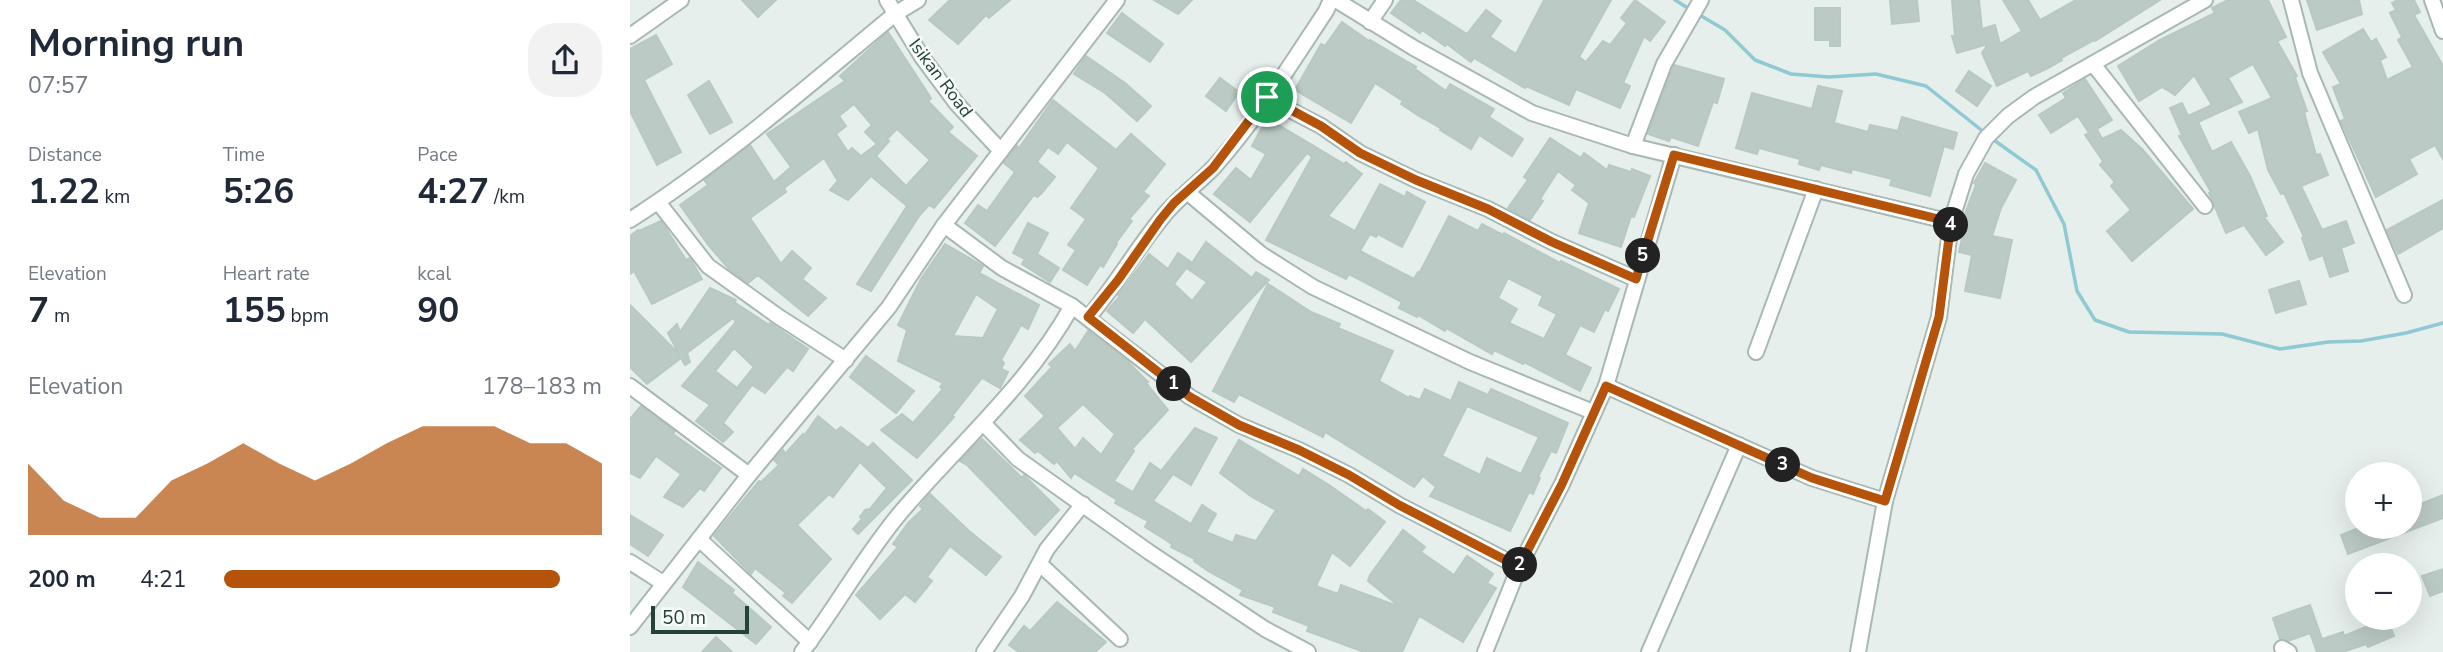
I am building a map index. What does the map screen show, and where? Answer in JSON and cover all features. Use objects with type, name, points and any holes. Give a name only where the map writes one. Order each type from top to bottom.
[{"type":"street","points":[[630,36],[681,0]]},
{"type":"street","name":"Isikan Road","points":[[887,0],[922,57],[957,104],[1000,151]]},
{"type":"street","points":[[630,220],[732,148],[895,14],[918,0]]},
{"type":"street","points":[[630,627],[749,475],[889,307],[944,225],[1117,0]]},
{"type":"street","points":[[1088,317],[1174,203],[1213,168],[1267,97],[1331,0]]},
{"type":"street","points":[[1336,0],[1532,113],[1633,146],[1951,222]]},
{"type":"street","points":[[1370,22],[1385,0]]},
{"type":"street","points":[[1858,652],[1885,501],[1939,317],[1951,222],[1966,174],[1986,138],[2017,109],[2205,0]]},
{"type":"street","points":[[2291,0],[2310,73],[2404,295]]},
{"type":"street","points":[[2432,0],[2443,32]]},
{"type":"street","points":[[1633,146],[1664,64],[1700,1]]},
{"type":"street","points":[[2093,64],[2205,206]]},
{"type":"street","points":[[1267,97],[1321,126],[1360,153],[1416,180],[1488,209],[1552,242],[1636,279]]},
{"type":"street","points":[[1485,652],[1519,567],[1562,484],[1606,386],[1674,155]]},
{"type":"street","points":[[1756,352],[1816,189]]},
{"type":"street","points":[[1187,192],[1261,254],[1313,287],[1470,362],[1593,412]]},
{"type":"street","points":[[658,202],[708,266],[779,317],[846,360]]},
{"type":"street","points":[[944,225],[1002,268],[1088,317],[1190,397],[1239,425],[1349,475],[1399,505],[1519,567]]},
{"type":"street","points":[[699,539],[806,647],[863,561],[899,515],[952,454],[984,424],[1030,368],[1072,306]]},
{"type":"street","points":[[630,386],[749,475]]},
{"type":"street","points":[[1606,386],[1812,478],[1885,501]]},
{"type":"street","points":[[984,424],[1018,459],[1149,552],[1246,616],[1308,652]]},
{"type":"street","points":[[1649,652],[1739,445]]},
{"type":"street","points":[[984,652],[1022,596],[1052,542],[1083,504]]},
{"type":"street","points":[[630,562],[663,583]]},
{"type":"street","points":[[1040,565],[1120,639]]},
{"type":"building","points":[[742,0],[776,0],[758,17]]},
{"type":"building","points":[[950,0],[1010,0],[989,18],[986,15],[958,44],[929,20]]},
{"type":"building","points":[[1154,0],[1192,0],[1178,14]]},
{"type":"building","points":[[1401,0],[1413,0],[1467,34],[1486,10],[1501,21],[1490,37],[1516,54],[1544,0],[1611,0],[1579,57],[1586,62],[1603,41],[1610,45],[1627,23],[1621,18],[1635,0],[1665,22],[1650,41],[1644,36],[1623,83],[1630,86],[1620,108],[1576,89],[1569,105],[1526,86],[1525,88],[1474,58],[1471,62],[1447,44],[1445,46],[1422,30],[1420,33],[1391,13]]},
{"type":"building","points":[[1890,0],[1917,0],[1919,21],[1892,24]]},
{"type":"building","points":[[1952,0],[1979,0],[1982,29],[1995,25],[2000,44],[2022,31],[2003,0],[2028,0],[2040,20],[2076,0],[2160,0],[2048,68],[2031,76],[2028,71],[1997,86],[1982,53],[1988,44],[1957,53],[1952,36],[1955,36]]},
{"type":"building","points":[[2228,0],[2268,0],[2286,37],[2277,41],[2297,76],[2295,77],[2307,111],[2304,112],[2316,155],[2320,154],[2328,175],[2301,186],[2322,230],[2346,221],[2354,243],[2341,248],[2348,271],[2330,277],[2323,255],[2310,260],[2302,238],[2304,237],[2284,193],[2281,194],[2268,170],[2258,129],[2249,133],[2239,112],[2272,98],[2253,64],[2228,78],[2242,102],[2198,122],[2212,152],[2231,142],[2250,176],[2267,216],[2264,217],[2283,242],[2266,255],[2244,225],[2226,233],[2209,193],[2211,192],[2179,136],[2182,135],[2170,108],[2182,103],[2188,116],[2212,105],[2194,75],[2175,95],[2162,87],[2139,101],[2118,66],[2160,40],[2215,13],[2212,8]]},
{"type":"building","points":[[2307,0],[2359,0],[2362,14],[2317,30]]},
{"type":"building","points":[[2398,0],[2414,0],[2420,12],[2414,15],[2443,66],[2443,159],[2435,145],[2409,159],[2417,174],[2376,197],[2341,121],[2345,119],[2333,87],[2341,84],[2323,52],[2363,29],[2371,42],[2376,39],[2386,57],[2380,60],[2387,80],[2413,67],[2398,40],[2402,37],[2390,13],[2396,10],[2392,3]]},
{"type":"building","points":[[1815,8],[1840,8],[1840,46],[1830,46],[1830,40],[1815,40]]},
{"type":"building","points":[[1122,13],[1163,44],[1150,62],[1107,33]]},
{"type":"building","points":[[1342,22],[1369,41],[1416,67],[1415,69],[1446,91],[1450,84],[1494,109],[1489,117],[1523,139],[1512,156],[1479,135],[1471,149],[1401,104],[1403,101],[1375,83],[1351,123],[1295,90],[1321,44],[1325,46]]},
{"type":"building","points":[[888,32],[931,98],[928,101],[953,127],[948,132],[977,156],[934,208],[929,205],[919,216],[871,291],[857,284],[907,206],[871,176],[848,200],[830,190],[838,181],[824,158],[784,188],[786,192],[750,218],[781,264],[792,251],[811,268],[802,279],[826,298],[808,316],[758,275],[748,283],[730,270],[680,205],[708,185],[704,180],[750,145],[774,182],[791,167],[767,134],[845,81],[840,76]],"holes":[[[854,104],[872,125],[865,132],[877,144],[861,156],[852,148],[848,152],[836,134],[846,126],[839,116]],[[897,129],[930,160],[906,186],[876,156]]]},
{"type":"building","points":[[656,35],[672,64],[644,80],[681,152],[657,165],[630,111],[630,49]]},
{"type":"building","points":[[1086,56],[1125,83],[1151,106],[1137,121],[1105,93],[1074,74]]},
{"type":"building","points":[[1674,65],[1724,79],[1717,103],[1713,102],[1698,146],[1671,137],[1669,141],[1648,134]]},
{"type":"building","points":[[1969,71],[1991,86],[1977,106],[1956,91]]},
{"type":"building","points":[[1220,78],[1239,92],[1226,111],[1206,96]]},
{"type":"building","points":[[2085,79],[2112,120],[2097,129],[2102,139],[2121,130],[2143,150],[2193,209],[2132,261],[2107,231],[2131,210],[2111,186],[2115,182],[2100,165],[2103,161],[2085,135],[2089,133],[2078,116],[2051,133],[2039,115],[2066,98],[2063,93]]},
{"type":"building","points":[[709,81],[732,122],[710,134],[688,95]]},
{"type":"building","points":[[1818,86],[1842,91],[1834,123],[1868,132],[1870,125],[1898,131],[1902,117],[1957,133],[1953,149],[1944,146],[1930,196],[1890,185],[1892,179],[1852,169],[1851,173],[1821,165],[1819,170],[1799,164],[1800,159],[1759,148],[1757,154],[1736,148],[1752,93],[1812,109]]},
{"type":"building","points":[[1053,100],[1116,150],[1131,134],[1165,164],[1143,192],[1149,196],[1129,219],[1132,221],[1103,267],[1100,265],[1087,285],[1063,270],[1076,250],[1068,245],[1086,219],[1071,208],[1099,168],[1067,142],[1058,154],[1048,147],[1037,162],[1055,177],[1041,194],[1037,197],[1034,195],[995,246],[965,223],[978,205],[987,211],[1015,172],[1004,163],[1017,146],[1019,148]]},
{"type":"building","points":[[1267,118],[1344,164],[1346,162],[1362,174],[1328,216],[1355,231],[1380,184],[1405,197],[1407,192],[1425,202],[1402,247],[1378,234],[1376,237],[1370,234],[1360,251],[1414,279],[1449,216],[1478,231],[1482,224],[1503,235],[1504,233],[1560,263],[1561,261],[1619,289],[1594,332],[1580,325],[1565,355],[1591,368],[1580,391],[1524,362],[1523,364],[1494,350],[1492,354],[1446,328],[1445,331],[1418,315],[1417,317],[1399,308],[1402,302],[1349,274],[1346,279],[1266,240],[1312,157],[1307,153],[1250,222],[1214,194],[1236,168],[1251,180],[1266,154],[1252,146]],"holes":[[[1508,278],[1543,296],[1539,305],[1557,314],[1544,339],[1509,323],[1517,309],[1498,298]]]},
{"type":"building","points":[[1550,138],[1581,158],[1584,153],[1607,170],[1609,165],[1650,176],[1634,217],[1631,216],[1621,247],[1579,233],[1589,203],[1572,190],[1576,185],[1558,171],[1530,220],[1508,208],[1528,180],[1524,177]]},
{"type":"building","points":[[1985,163],[2016,180],[2001,208],[1992,236],[2012,240],[2000,298],[1965,291],[1972,255],[1959,252],[1966,220],[1963,219],[1976,185],[1974,183]]},
{"type":"building","points":[[2443,200],[2443,228],[2398,254],[2387,230]]},
{"type":"building","points":[[661,221],[686,260],[690,258],[702,279],[652,304],[634,271],[630,274],[630,236]]},
{"type":"building","points":[[1028,223],[1048,233],[1037,254],[1059,268],[1050,282],[1022,264],[1025,259],[1013,253]]},
{"type":"building","points":[[1206,242],[1252,278],[1256,272],[1269,280],[1191,362],[1145,319],[1133,333],[1107,311],[1149,254],[1168,269],[1178,253],[1191,262],[1174,284],[1192,301],[1207,282],[1188,269]]},
{"type":"building","points":[[945,244],[983,266],[979,273],[1039,305],[1028,329],[1021,325],[1001,360],[1004,363],[1001,369],[1008,372],[1000,388],[982,378],[952,416],[954,417],[917,458],[881,430],[902,414],[913,423],[943,389],[940,387],[943,383],[898,361],[907,330],[898,325],[921,279]],"holes":[[[976,294],[998,309],[983,338],[953,336]]]},
{"type":"building","points":[[2299,281],[2306,304],[2276,313],[2269,290]]},
{"type":"building","points":[[1268,284],[1311,312],[1340,324],[1338,328],[1393,351],[1379,381],[1409,398],[1410,396],[1420,400],[1425,389],[1451,401],[1459,382],[1488,395],[1491,389],[1568,423],[1556,453],[1551,451],[1533,494],[1529,492],[1510,531],[1430,496],[1436,487],[1423,476],[1414,487],[1325,432],[1323,437],[1239,394],[1234,402],[1213,391]],"holes":[[[1467,406],[1539,437],[1521,474],[1487,458],[1480,475],[1442,456]]]},
{"type":"building","points":[[710,288],[736,300],[734,302],[808,349],[793,371],[787,367],[765,393],[752,385],[723,423],[733,432],[723,442],[696,421],[710,405],[682,386],[736,322],[733,318],[687,353],[690,362],[685,365],[681,358],[647,384],[630,367],[630,305],[679,354],[668,333],[677,324],[680,332]],"holes":[[[734,348],[754,367],[737,388],[715,371]]]},
{"type":"building","points":[[1088,331],[1127,361],[1148,382],[1146,383],[1168,410],[1132,449],[1134,451],[1114,481],[1133,492],[1150,463],[1161,471],[1195,428],[1217,438],[1191,485],[1173,474],[1153,501],[1191,524],[1202,505],[1216,514],[1206,532],[1233,543],[1236,535],[1256,541],[1276,510],[1252,497],[1220,473],[1239,440],[1299,476],[1303,469],[1385,522],[1350,566],[1332,552],[1316,586],[1338,594],[1341,585],[1400,607],[1368,581],[1403,530],[1425,547],[1421,552],[1454,575],[1467,556],[1493,574],[1487,583],[1496,588],[1463,642],[1419,616],[1402,652],[1364,652],[1307,631],[1309,626],[1273,612],[1275,607],[1240,595],[1243,590],[1208,571],[1194,561],[1195,559],[1171,547],[1172,544],[1145,527],[1148,521],[1115,503],[1117,500],[1074,473],[1071,478],[1057,461],[1054,464],[1038,451],[1035,453],[1020,440],[1045,416],[1025,396],[1052,367],[1049,364],[1070,344],[1075,351]],"holes":[[[1083,404],[1115,434],[1101,455],[1083,438],[1075,449],[1057,428]]]},
{"type":"building","points":[[866,356],[914,391],[896,413],[850,377]]},
{"type":"building","points":[[641,406],[675,431],[673,434],[721,468],[704,491],[700,488],[683,507],[664,497],[681,474],[656,456],[640,478],[630,473],[630,419]]},
{"type":"building","points":[[818,416],[836,431],[841,427],[868,448],[873,443],[912,480],[858,534],[853,529],[862,519],[860,517],[887,488],[860,462],[833,497],[829,494],[797,525],[831,559],[792,603],[783,596],[786,593],[755,568],[751,574],[714,536],[759,481],[779,465],[774,460],[783,450],[785,454],[803,434],[804,436]]},
{"type":"building","points":[[982,439],[1059,510],[1035,535],[960,461]]},
{"type":"building","points":[[930,494],[1001,557],[986,575],[950,546],[927,577],[932,581],[915,602],[905,594],[880,619],[856,595],[898,547],[893,544],[909,522],[923,509],[920,506]]},
{"type":"building","points":[[2443,495],[2443,518],[2422,526],[2422,503]]},
{"type":"building","points":[[630,515],[663,535],[648,556],[630,544]]},
{"type":"building","points":[[2345,533],[2345,539],[2388,539],[2348,553],[2341,535]]},
{"type":"building","points":[[698,562],[734,590],[732,593],[771,627],[756,644],[683,587]]},
{"type":"building","points":[[2443,569],[2443,591],[2430,596],[2422,576]]},
{"type":"building","points":[[1057,602],[1106,642],[1095,652],[1019,652],[1009,645],[1024,626],[1030,631]]},
{"type":"building","points":[[2310,605],[2322,639],[2343,632],[2344,636],[2358,630],[2392,630],[2394,636],[2368,647],[2366,644],[2343,652],[2317,652],[2310,633],[2288,641],[2280,639],[2273,618]]},
{"type":"building","points":[[716,637],[732,652],[702,652]]},
{"type":"waterway","points":[[1675,0],[1691,10]]},
{"type":"waterway","points":[[1698,14],[1725,30],[1755,60],[1791,74],[1829,77],[1876,74],[1926,86],[1985,133]]},
{"type":"waterway","points":[[1991,138],[2036,170],[2064,224],[2077,291],[2095,320],[2129,332],[2222,334],[2280,349],[2328,342],[2361,341],[2443,323]]},
{"type":"route","points":[[1267,97],[1321,126],[1360,153],[1416,180],[1488,209],[1552,242],[1636,279],[1674,155],[1951,222],[1939,317],[1885,501],[1812,478],[1606,386],[1562,484],[1519,567],[1451,534],[1349,475],[1239,425],[1190,397],[1088,317],[1160,220],[1174,203],[1213,168],[1245,130],[1267,97]]}]
